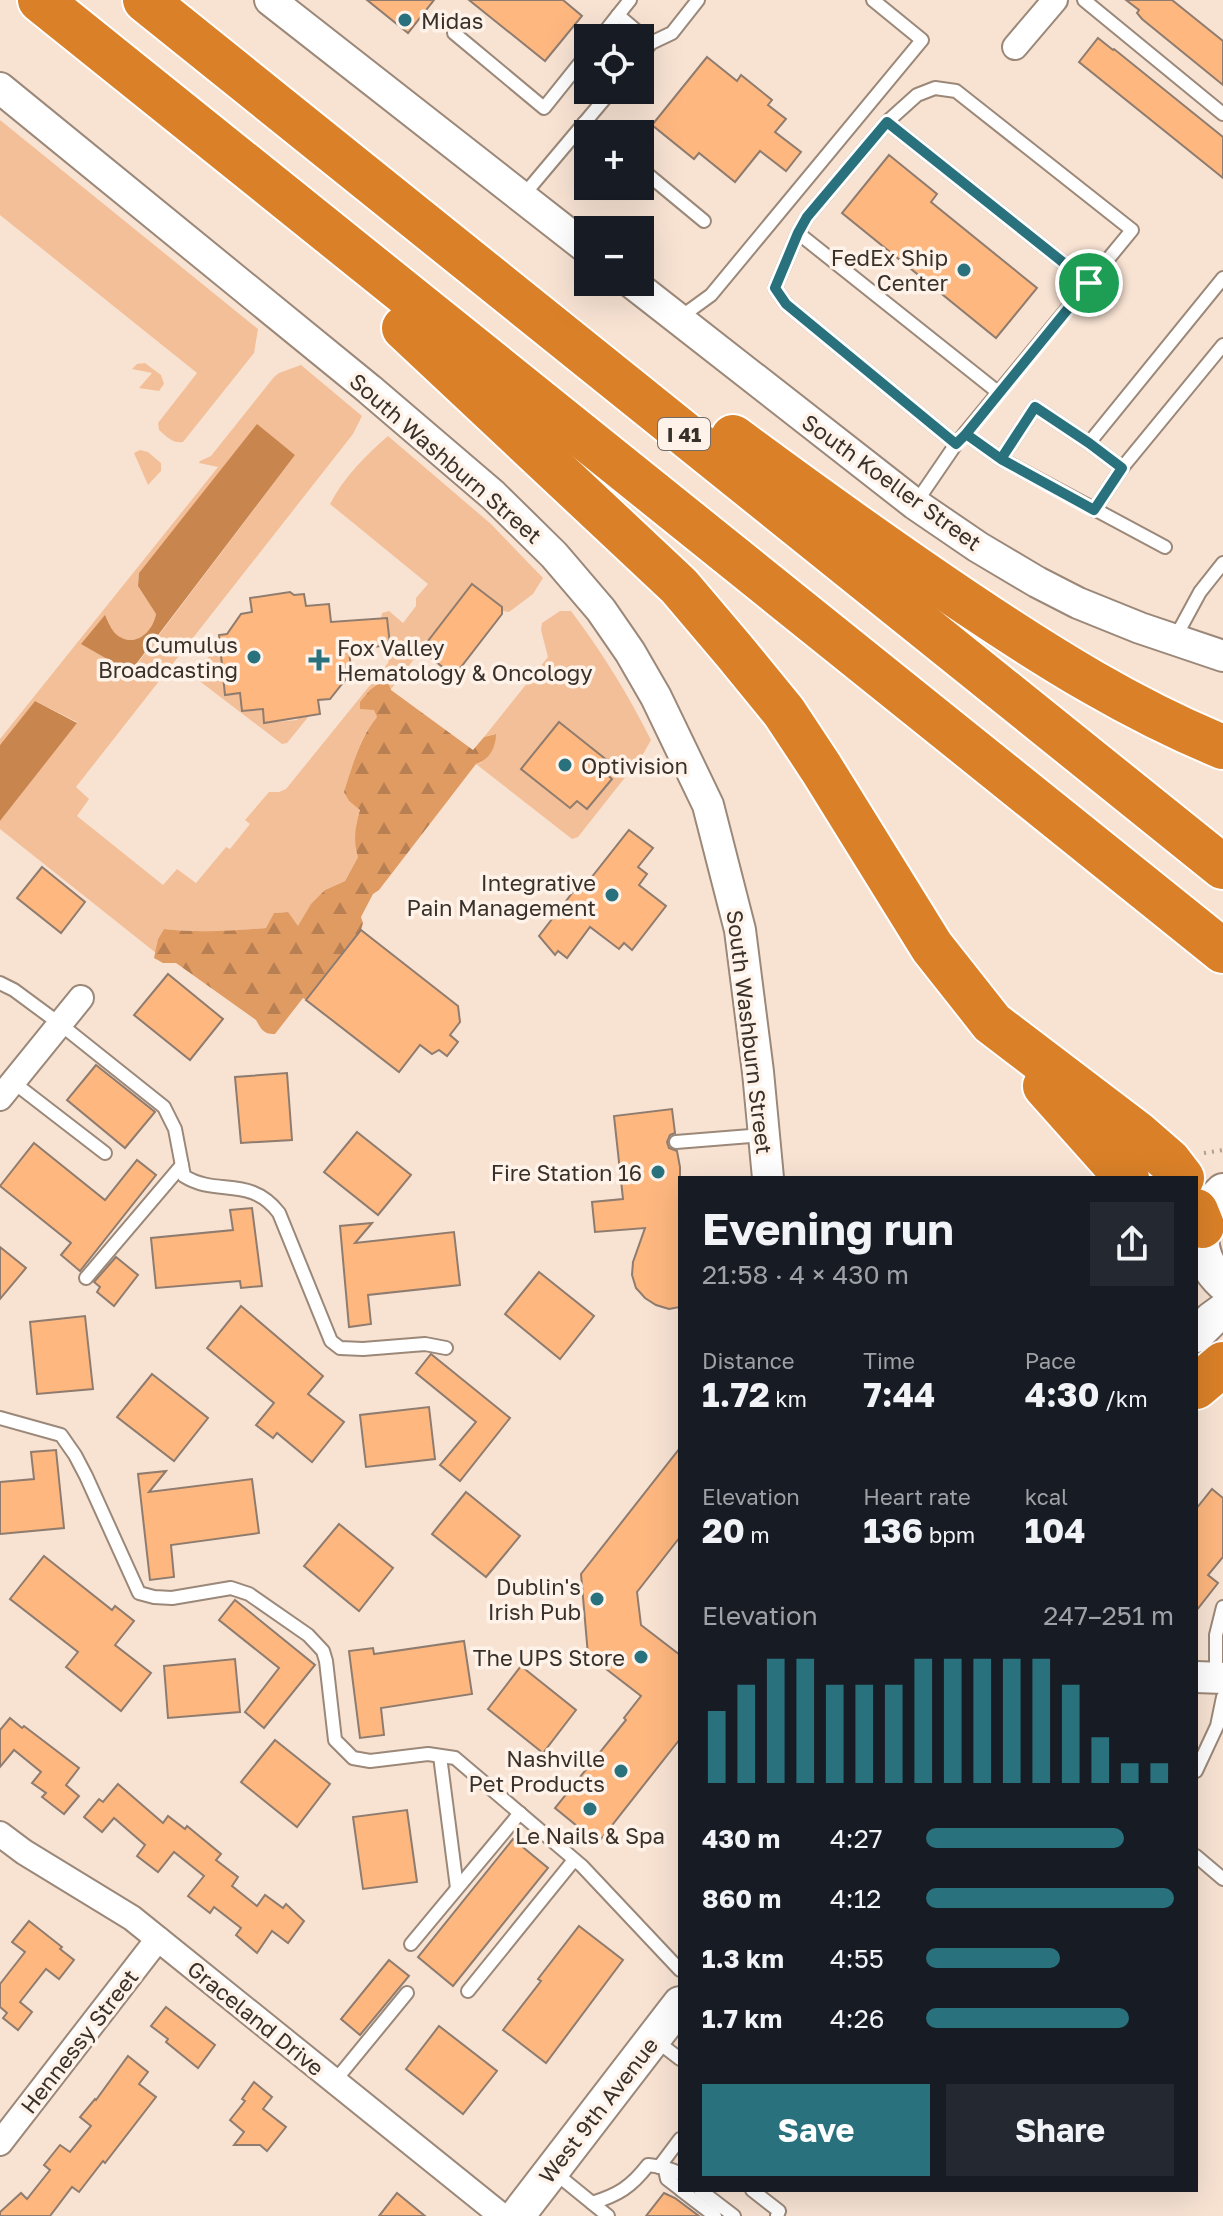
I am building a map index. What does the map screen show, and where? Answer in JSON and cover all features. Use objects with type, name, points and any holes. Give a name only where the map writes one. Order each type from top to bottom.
[{"type":"highway","points":[[40,0],[1223,951]]},
{"type":"highway","name":"I 41","points":[[145,0],[1223,867]]},
{"type":"highway","points":[[352,252],[364,289],[679,586],[735,652],[784,712],[932,947],[992,1023],[1125,1176]]},
{"type":"highway","points":[[486,275],[598,335],[867,536],[1012,633],[1095,684],[1162,720],[1223,747]]},
{"type":"highway","points":[[992,1023],[1138,1134],[1169,1161],[1180,1176]]},
{"type":"highway","points":[[1198,1385],[1223,1364]]},
{"type":"main road","points":[[1203,1222],[1204,1257],[1213,1274],[1223,1283]]},
{"type":"main road","points":[[1198,1333],[1223,1311]]},
{"type":"main road","name":"West 9th Avenue","points":[[517,2216],[551,2170],[667,2049],[678,2011]]},
{"type":"street","points":[[270,0],[574,238]]},
{"type":"street","points":[[1015,47],[1055,0]]},
{"type":"street","name":"South Washburn Street","points":[[0,88],[471,476],[530,529],[601,610],[656,697],[708,805],[740,930],[768,1176]]},
{"type":"street","name":"South Koeller Street","points":[[649,296],[915,504],[978,547],[1078,603],[1223,656]]},
{"type":"street","points":[[6,1090],[81,998]]},
{"type":"street","name":"Graceland Drive","points":[[0,1834],[132,1918],[502,2216]]},
{"type":"street","name":"Hennessy Street","points":[[0,2143],[158,1939]]},
{"type":"lane","points":[[611,24],[630,0]]},
{"type":"lane","points":[[654,42],[672,33],[698,0]]},
{"type":"lane","points":[[678,319],[711,295],[922,40],[873,0]]},
{"type":"lane","points":[[1084,0],[1223,114]]},
{"type":"lane","points":[[618,15],[629,24]]},
{"type":"lane","points":[[454,33],[544,108],[574,70]]},
{"type":"lane","points":[[915,504],[961,439],[1132,230],[956,91],[935,88],[917,95],[887,122],[807,217],[775,288],[786,304],[961,439],[1165,547]]},
{"type":"lane","points":[[587,120],[600,104]]},
{"type":"lane","points":[[887,122],[1089,283]]},
{"type":"lane","points":[[522,197],[574,135]]},
{"type":"lane","points":[[654,180],[704,221]]},
{"type":"lane","points":[[798,233],[999,393]]},
{"type":"lane","points":[[1089,443],[1223,278]]},
{"type":"lane","points":[[1094,510],[1122,468],[1223,345]]},
{"type":"lane","points":[[1001,459],[1035,407],[1122,468]]},
{"type":"lane","points":[[1174,640],[1200,592],[1223,563]]},
{"type":"lane","points":[[0,983],[60,1024],[164,1107],[175,1129],[184,1176],[196,1183],[246,1189],[268,1199],[279,1213],[331,1341],[340,1348],[425,1344],[446,1348]]},
{"type":"lane","points":[[6,1090],[105,1153]]},
{"type":"lane","points":[[676,1142],[763,1135]]},
{"type":"lane","points":[[86,1278],[182,1165]]},
{"type":"lane","points":[[0,1418],[61,1435],[86,1476],[139,1593],[172,1598],[231,1588],[249,1594],[308,1635],[323,1651],[326,1661],[335,1740],[353,1758],[370,1761],[428,1754],[455,1758],[574,1860],[678,1968]]},
{"type":"lane","points":[[1198,1767],[1217,1726],[1211,1679],[1223,1607]]},
{"type":"lane","points":[[440,1756],[457,1888]]},
{"type":"lane","points":[[411,1944],[520,1813]]},
{"type":"lane","points":[[1198,1858],[1223,1879]]},
{"type":"lane","points":[[468,1991],[574,1860]]},
{"type":"lane","points":[[334,2082],[407,1993]]},
{"type":"lane","points":[[662,2168],[678,2142]]},
{"type":"lane","points":[[592,2203],[616,2195],[628,2187],[648,2165],[678,2173]]},
{"type":"lane","points":[[662,2168],[667,2179],[678,2188]]},
{"type":"lane","points":[[551,2170],[608,2216]]},
{"type":"lane","points":[[683,2192],[715,2216]]},
{"type":"lane","points":[[703,2192],[734,2216]]},
{"type":"lane","points":[[754,2192],[780,2214]]},
{"type":"shaded area","points":[[0,120],[258,329],[254,353],[183,442],[167,437],[159,430],[158,423],[197,373],[0,215]]},
{"type":"shaded area","points":[[145,363],[161,375],[164,384],[159,391],[139,388],[152,373],[132,369],[137,364]]},
{"type":"shaded area","points":[[301,365],[362,416],[353,434],[76,787],[89,799],[77,816],[163,885],[177,869],[196,883],[226,847],[230,849],[250,824],[245,820],[269,792],[286,789],[388,663],[391,650],[387,619],[381,619],[382,613],[389,611],[403,623],[416,606],[416,598],[428,584],[330,504],[356,467],[388,436],[491,524],[543,578],[533,594],[509,612],[503,611],[470,586],[375,710],[377,717],[361,742],[345,791],[349,801],[360,809],[356,825],[358,857],[345,881],[325,890],[298,927],[287,912],[274,913],[267,928],[216,931],[164,929],[158,939],[156,953],[0,829],[0,821],[77,722],[35,701],[0,745],[0,739],[218,467],[200,461],[211,456],[279,373]],"holes":[[[257,425],[295,455],[131,672],[104,615],[114,632],[127,640],[140,638],[150,628],[156,614],[138,586],[139,573]]]},
{"type":"shaded area","points":[[257,424],[295,455],[130,672],[81,644],[105,615],[114,632],[127,640],[140,638],[150,628],[156,614],[138,586],[139,573]]},
{"type":"shaded area","points":[[140,450],[148,452],[161,463],[161,471],[148,485],[134,453]]},
{"type":"shaded area","points":[[560,611],[571,611],[614,674],[651,740],[642,756],[578,837],[572,839],[476,764],[481,763],[495,734],[484,737],[548,657],[542,623]],"holes":[[[559,722],[609,762],[602,771],[611,779],[588,808],[576,800],[569,808],[521,769]]]},
{"type":"shaded area","points":[[220,643],[225,694],[240,693],[263,709],[265,723],[309,716],[287,743],[282,744],[193,676]]},
{"type":"shaded area","points":[[35,701],[77,723],[0,821],[0,745]]},
{"type":"green space","points":[[382,681],[473,750],[484,737],[496,734],[495,744],[491,753],[476,764],[373,894],[361,917],[361,930],[306,1000],[303,998],[275,1034],[268,1034],[256,1020],[176,963],[163,963],[154,958],[158,939],[164,929],[215,931],[266,928],[274,913],[288,912],[298,926],[311,904],[325,890],[345,881],[358,857],[355,833],[360,810],[344,792],[361,743],[377,717],[374,710],[360,709],[360,702]]},
{"type":"building","name":"Midas","points":[[367,0],[434,0],[408,33]]},
{"type":"building","points":[[469,0],[563,0],[582,16],[545,61]]},
{"type":"building","points":[[1126,0],[1172,0],[1223,41],[1223,85],[1142,19],[1137,13],[1139,10]]},
{"type":"building","points":[[1098,38],[1223,137],[1223,178],[1079,62]]},
{"type":"building","points":[[707,57],[737,81],[741,75],[772,100],[768,105],[786,119],[775,132],[801,152],[786,171],[760,151],[735,182],[699,153],[694,159],[654,127],[654,123]]},
{"type":"building","points":[[889,155],[937,194],[931,202],[1037,288],[996,338],[842,213]]},
{"type":"building","points":[[472,584],[502,607],[502,614],[454,676],[421,650]]},
{"type":"building","points":[[290,592],[294,595],[304,594],[306,606],[329,604],[331,622],[387,618],[390,645],[349,650],[352,678],[346,679],[330,699],[318,700],[320,714],[264,723],[263,709],[242,711],[240,693],[225,695],[219,635],[227,634],[241,614],[252,612],[250,598]]},
{"type":"building","name":"Optivision","points":[[559,722],[608,761],[602,770],[612,779],[587,809],[577,801],[570,808],[521,769]]},
{"type":"building","name":"Integrative Pain Management","points":[[629,830],[653,848],[638,867],[647,874],[639,885],[666,906],[632,950],[624,943],[619,949],[590,927],[567,958],[558,951],[555,955],[539,936],[583,879],[587,883]]},
{"type":"building","points":[[42,867],[85,902],[61,933],[17,898]]},
{"type":"building","points":[[361,930],[458,1006],[460,1022],[450,1035],[458,1042],[447,1056],[439,1050],[432,1054],[420,1045],[399,1072],[306,1000]]},
{"type":"building","points":[[168,974],[223,1019],[190,1060],[134,1015]]},
{"type":"building","points":[[96,1065],[155,1112],[125,1148],[67,1100]]},
{"type":"building","points":[[287,1073],[292,1140],[241,1143],[235,1077]]},
{"type":"building","name":"Fire Station 16","points":[[672,1109],[675,1133],[670,1135],[667,1142],[669,1148],[677,1151],[680,1167],[678,1307],[669,1309],[656,1305],[636,1288],[632,1275],[633,1262],[645,1228],[595,1232],[592,1202],[623,1199],[614,1116]]},
{"type":"building","points":[[357,1132],[411,1175],[378,1215],[324,1172]]},
{"type":"building","points":[[34,1143],[105,1200],[137,1160],[156,1175],[80,1271],[61,1255],[71,1243],[0,1186]]},
{"type":"building","points":[[252,1208],[262,1286],[241,1288],[240,1281],[156,1288],[151,1238],[233,1230],[230,1210]]},
{"type":"building","points":[[372,1223],[355,1243],[454,1232],[460,1285],[368,1295],[371,1324],[349,1327],[340,1226]]},
{"type":"building","points":[[0,1247],[26,1268],[0,1299]]},
{"type":"building","points":[[116,1257],[138,1275],[114,1306],[97,1292],[100,1287],[94,1282]]},
{"type":"building","points":[[539,1272],[594,1316],[560,1359],[505,1314]]},
{"type":"building","points":[[241,1306],[323,1376],[308,1394],[344,1422],[312,1462],[277,1433],[273,1438],[256,1425],[274,1403],[207,1348]]},
{"type":"building","points":[[85,1316],[93,1389],[37,1394],[30,1322]]},
{"type":"building","points":[[431,1354],[510,1418],[460,1481],[440,1465],[476,1422],[416,1373]]},
{"type":"building","points":[[152,1374],[208,1418],[174,1461],[117,1417]]},
{"type":"building","points":[[429,1407],[435,1459],[366,1467],[360,1415]]},
{"type":"building","points":[[56,1450],[64,1528],[0,1534],[0,1482],[34,1479],[31,1452]]},
{"type":"building","points":[[678,1451],[678,1540],[637,1592],[641,1625],[678,1653],[678,1742],[598,1843],[555,1808],[626,1720],[624,1718],[641,1696],[588,1655],[581,1574]]},
{"type":"building","points":[[166,1471],[149,1492],[252,1479],[259,1533],[171,1545],[174,1577],[150,1580],[138,1474]]},
{"type":"building","points":[[1212,1489],[1223,1498],[1223,1557],[1208,1575],[1218,1583],[1198,1608],[1198,1506]]},
{"type":"building","points":[[466,1492],[520,1536],[486,1577],[432,1534]]},
{"type":"building","points":[[339,1524],[393,1568],[359,1611],[304,1566]]},
{"type":"building","points":[[44,1556],[112,1610],[115,1606],[134,1621],[115,1645],[151,1673],[121,1711],[66,1667],[78,1652],[10,1599]]},
{"type":"building","points":[[235,1600],[315,1665],[264,1728],[245,1712],[279,1668],[219,1620]]},
{"type":"building","points":[[464,1641],[472,1694],[381,1708],[384,1735],[360,1738],[349,1651],[373,1648],[374,1654]]},
{"type":"building","points":[[235,1659],[240,1712],[168,1718],[164,1666]]},
{"type":"building","points":[[521,1666],[576,1710],[543,1753],[488,1709]]},
{"type":"building","points":[[10,1718],[79,1768],[66,1785],[79,1796],[64,1814],[42,1797],[46,1793],[32,1783],[41,1772],[14,1750],[0,1767],[0,1730]]},
{"type":"building","points":[[275,1740],[330,1784],[297,1827],[241,1782]]},
{"type":"building","points":[[118,1784],[163,1823],[168,1816],[185,1829],[187,1826],[221,1854],[216,1860],[238,1877],[232,1886],[257,1906],[265,1895],[283,1908],[286,1904],[304,1921],[288,1943],[272,1931],[257,1953],[236,1935],[241,1928],[214,1907],[210,1913],[188,1896],[204,1876],[174,1852],[158,1872],[137,1856],[145,1845],[114,1818],[102,1832],[84,1817],[99,1799],[103,1802]]},
{"type":"building","points":[[407,1810],[417,1882],[363,1889],[353,1817]]},
{"type":"building","points":[[513,1839],[548,1868],[453,1986],[418,1957]]},
{"type":"building","points":[[29,1921],[74,1960],[59,1979],[46,1969],[20,2002],[32,2012],[18,2030],[3,2018],[7,2013],[0,2007],[0,1984],[25,1952],[12,1942]]},
{"type":"building","points":[[579,1926],[623,1960],[546,2063],[503,2030]]},
{"type":"building","points":[[389,1960],[409,1976],[360,2035],[341,2019]]},
{"type":"building","points":[[166,2007],[215,2045],[198,2068],[151,2026]]},
{"type":"building","points":[[439,2026],[497,2071],[463,2114],[406,2069]]},
{"type":"building","points":[[128,2056],[148,2072],[139,2084],[156,2097],[105,2163],[103,2161],[79,2192],[72,2187],[50,2216],[0,2216],[0,2212],[21,2193],[27,2199],[50,2170],[44,2165],[60,2145],[70,2152],[91,2126],[80,2117]]},
{"type":"building","points":[[254,2082],[272,2097],[263,2109],[286,2127],[267,2151],[260,2145],[234,2145],[244,2132],[230,2120],[245,2101],[242,2099]]},
{"type":"building","points":[[397,2193],[425,2216],[379,2216]]},
{"type":"building","points":[[664,2193],[675,2198],[699,2216],[646,2216]]},
{"type":"place","name":"Midas","points":[[405,20]]},
{"type":"place","name":"FedEx Ship Center","points":[[964,270]]},
{"type":"place","name":"Cumulus Broadcasting","points":[[254,657]]},
{"type":"place","name":"Fox Valley Hematology & Oncology","points":[[319,660]]},
{"type":"place","name":"Optivision","points":[[565,765]]},
{"type":"place","name":"Integrative Pain Management","points":[[612,895]]},
{"type":"place","name":"Fire Station 16","points":[[658,1172]]},
{"type":"place","name":"Dublin's Irish Pub","points":[[597,1599]]},
{"type":"place","name":"The UPS Store","points":[[641,1657]]},
{"type":"place","name":"Nashville Pet Products","points":[[621,1771]]},
{"type":"place","name":"Le Nails & Spa","points":[[590,1809]]},
{"type":"route","points":[[1089,283],[887,122],[807,217],[775,288],[786,304],[956,444],[966,434],[1001,459],[1094,510],[1122,468],[1035,407],[1001,459],[966,434],[1089,283]]}]
